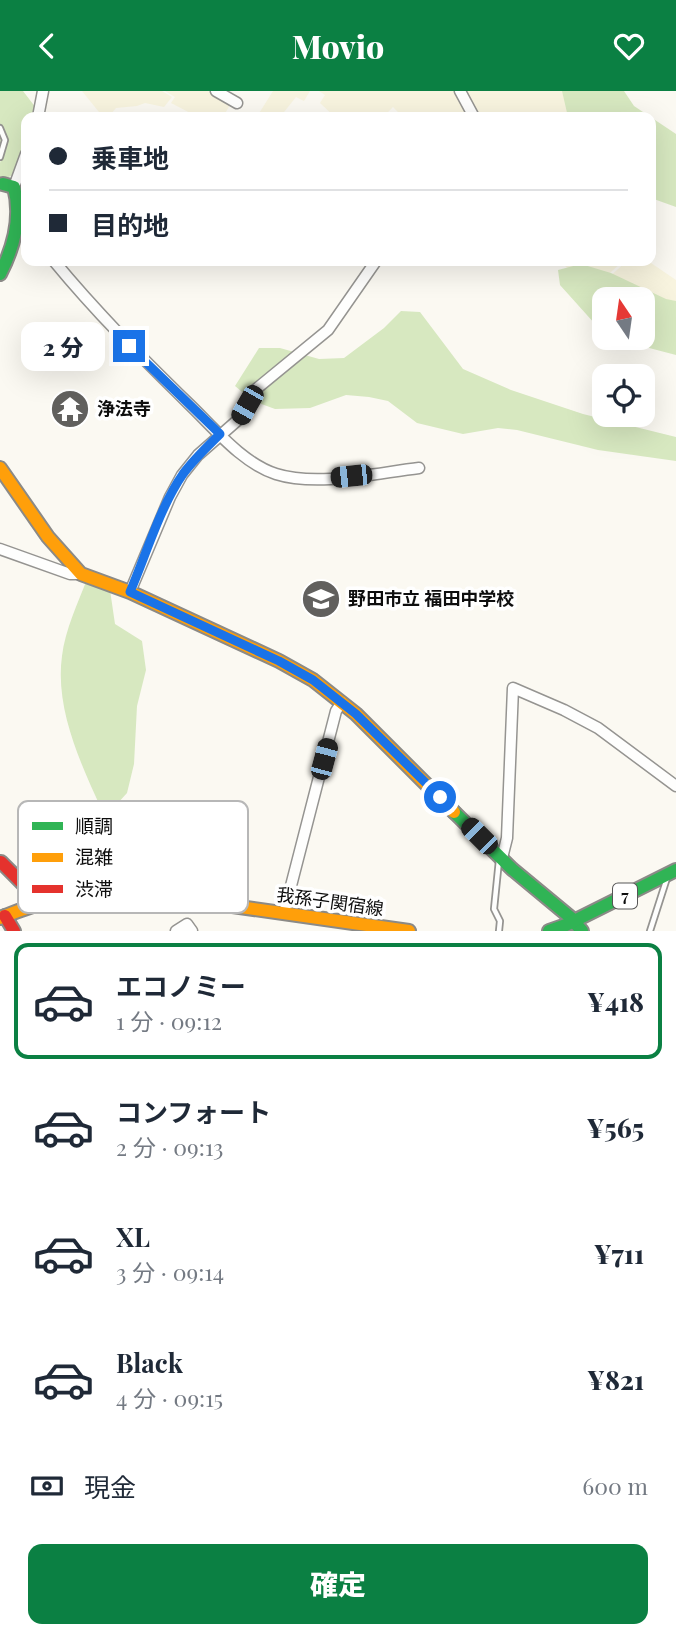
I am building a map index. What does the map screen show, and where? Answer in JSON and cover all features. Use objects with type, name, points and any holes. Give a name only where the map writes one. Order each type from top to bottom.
[{"type":"street","points":[[38,112],[43,91]]},
{"type":"street","points":[[216,91],[237,103]]},
{"type":"street","points":[[460,91],[471,112]]},
{"type":"street","points":[[0,274],[7,260],[19,198],[6,185],[21,161]]},
{"type":"street","points":[[18,209],[21,214]]},
{"type":"street","points":[[58,266],[129,346],[220,434],[257,465],[277,475],[328,478],[419,468]]},
{"type":"street","points":[[130,592],[182,475],[198,455],[239,419],[256,390],[328,330],[373,266]]},
{"type":"street","points":[[0,468],[48,537],[81,574]]},
{"type":"street","points":[[0,549],[130,592],[279,661],[313,680],[342,702],[500,857],[578,926]]},
{"type":"street","points":[[500,857],[507,838],[513,688],[598,728],[676,786]]},
{"type":"street","points":[[284,913],[336,711],[342,702]]},
{"type":"street","points":[[1,862],[18,879]]},
{"type":"street","name":"7","points":[[549,931],[578,926],[672,872]]},
{"type":"street","name":"我孫子関宿線","points":[[248,908],[409,931]]},
{"type":"street","points":[[2,917],[14,931]]},
{"type":"street","points":[[176,931],[187,924],[192,931]]},
{"type":"lane","points":[[0,128],[5,140],[0,157]]},
{"type":"lane","points":[[499,931],[500,921],[494,909],[500,857]]},
{"type":"lane","points":[[650,931],[672,872]]},
{"type":"shaded area","points":[[82,91],[162,91],[172,97],[164,107],[145,103],[116,108],[112,112],[99,112]]},
{"type":"shaded area","points":[[165,91],[208,91],[231,103],[226,112],[188,112],[171,103],[175,97]]},
{"type":"shaded area","points":[[273,91],[310,91],[304,101],[296,97],[284,112],[260,112]]},
{"type":"shaded area","points":[[319,91],[459,91],[471,112],[398,112],[393,107],[388,112],[330,112],[320,103],[325,95]]},
{"type":"shaded area","points":[[465,91],[596,91],[587,112],[476,112]]},
{"type":"shaded area","points":[[565,266],[618,266],[601,281],[588,285]]},
{"type":"shaded area","points":[[621,266],[655,266],[676,280],[676,324],[655,309],[655,287],[621,287],[607,279]]},
{"type":"green space","points":[[0,91],[23,91],[36,108],[35,112],[21,112],[21,154],[15,174],[0,181],[3,152],[0,150]]},
{"type":"green space","points":[[562,91],[624,91],[634,106],[643,112],[567,112]]},
{"type":"green space","points":[[656,120],[676,134],[676,207],[656,200]]},
{"type":"green space","points":[[588,266],[641,287],[592,287],[592,321],[560,285],[558,270]]},
{"type":"green space","points":[[655,294],[676,301],[676,355],[655,350]]},
{"type":"green space","points":[[401,311],[420,312],[463,369],[511,390],[592,416],[592,427],[636,427],[676,437],[676,461],[598,450],[517,430],[498,428],[463,434],[417,423],[388,401],[369,397],[346,395],[310,408],[275,409],[253,401],[235,386],[259,348],[280,348],[319,359],[344,358],[384,328]]},
{"type":"green space","points":[[87,579],[110,590],[115,624],[142,641],[146,670],[137,706],[134,764],[127,793],[120,801],[98,801],[77,752],[65,714],[62,656],[72,617]]},
{"type":"traffic: fast","points":[[0,274],[13,243],[17,221],[14,187],[3,184]]},
{"type":"traffic: fast","points":[[454,812],[512,869],[570,917],[582,931]]},
{"type":"traffic: fast","points":[[549,931],[676,870]]},
{"type":"traffic: slow","points":[[0,468],[48,537],[81,574],[130,592],[279,661],[313,680],[356,714],[454,812]]},
{"type":"traffic: slow","points":[[248,908],[409,931]]},
{"type":"traffic: slow","points":[[0,918],[18,912]]},
{"type":"traffic: jam","points":[[1,862],[18,879]]},
{"type":"traffic: jam","points":[[5,916],[14,931]]},
{"type":"place","name":"浄法寺","points":[[70,409]]},
{"type":"place","name":"野田市立 福田中学校","points":[[321,599]]},
{"type":"route","points":[[129,346],[220,434],[182,475],[130,592],[279,661],[313,680],[356,714],[440,797]]}]
